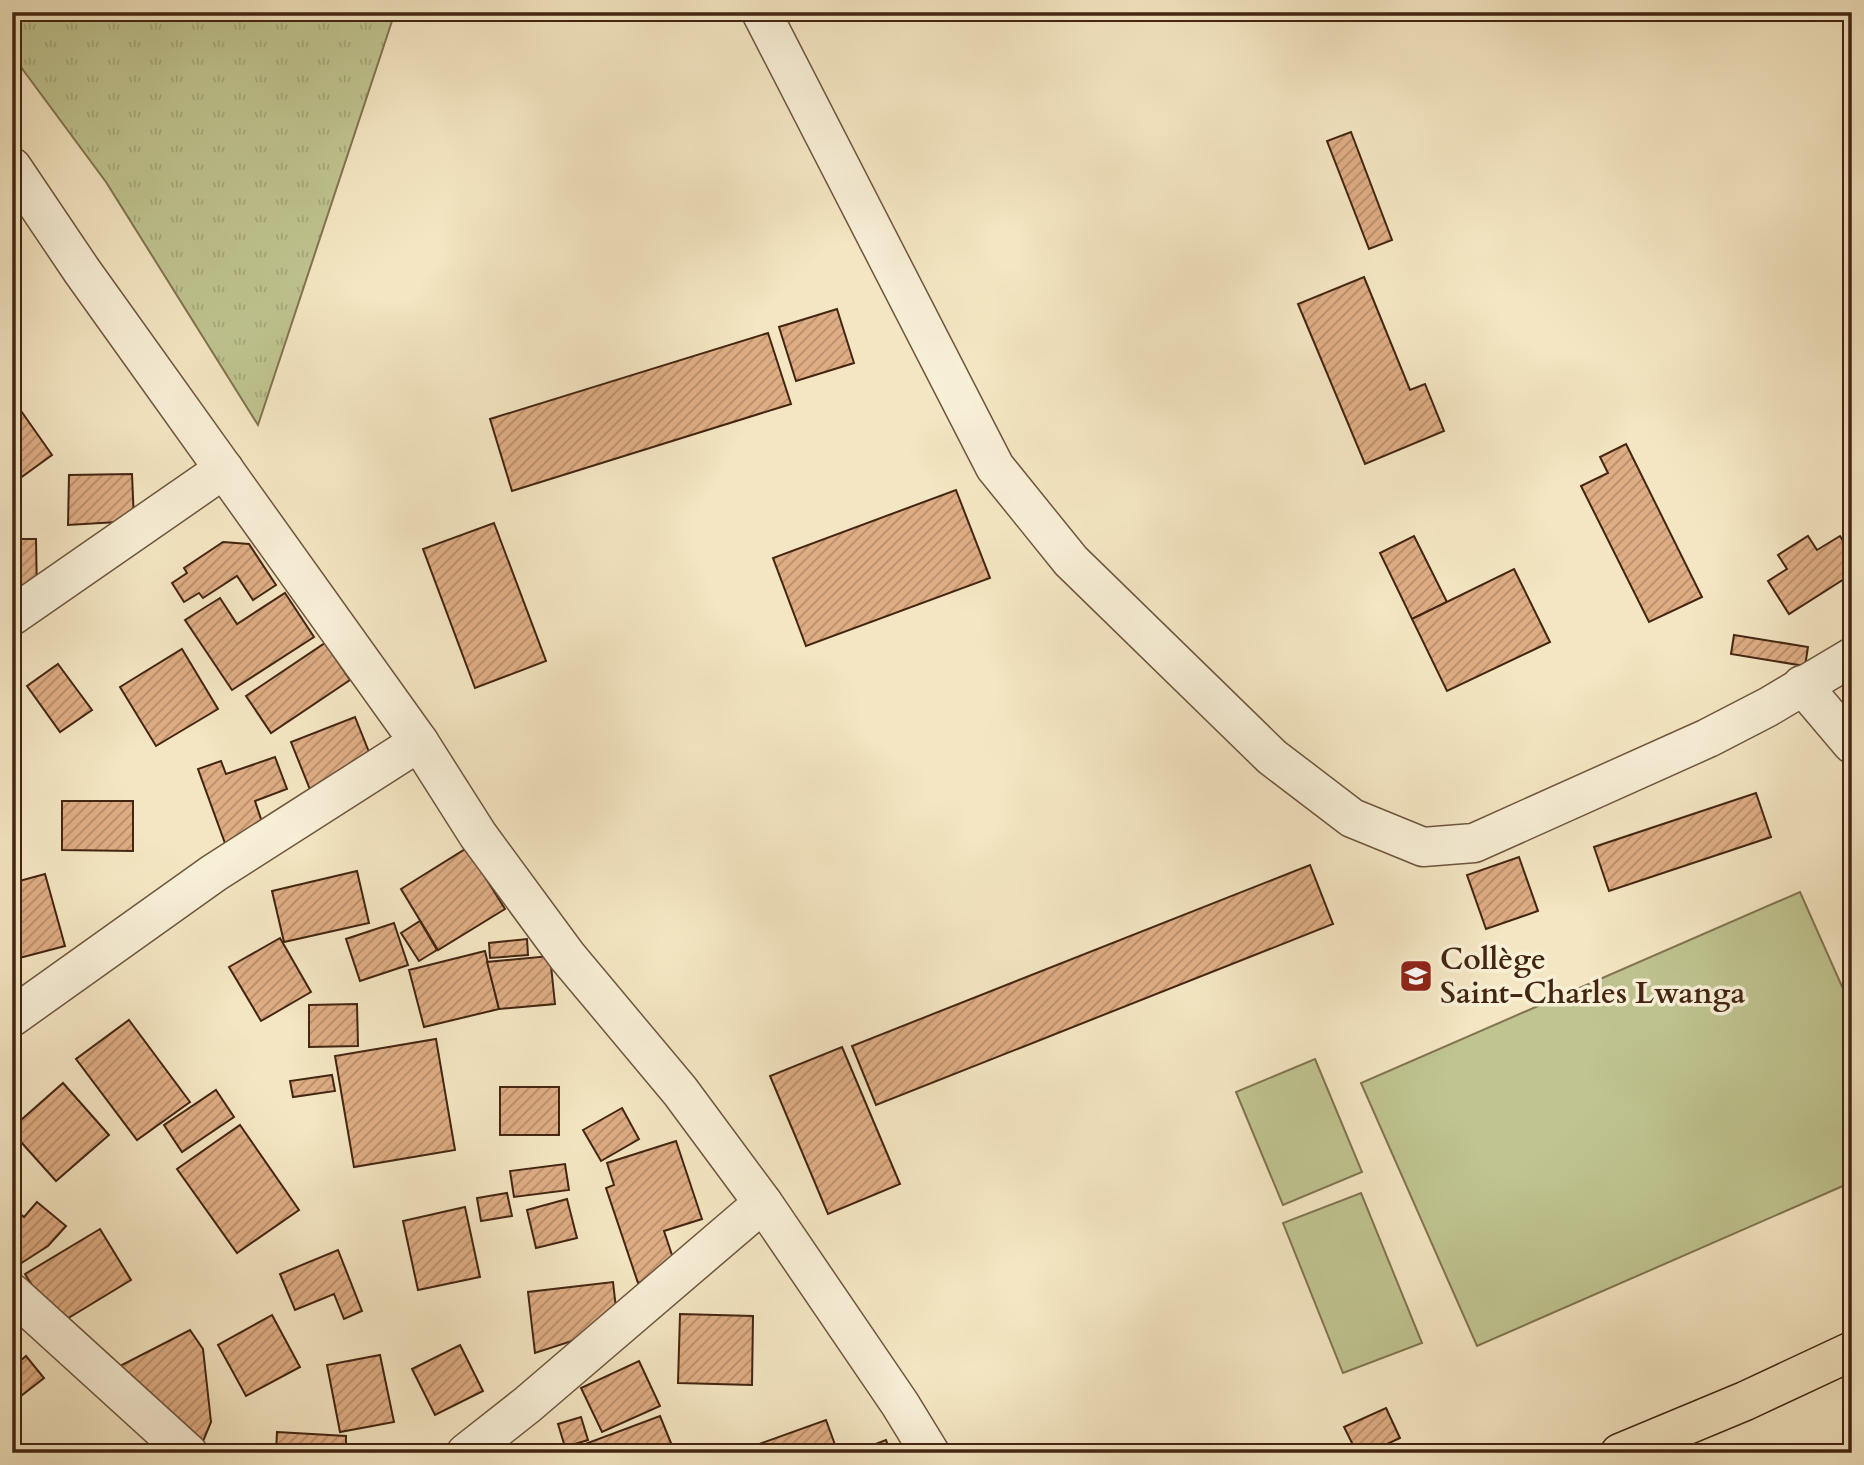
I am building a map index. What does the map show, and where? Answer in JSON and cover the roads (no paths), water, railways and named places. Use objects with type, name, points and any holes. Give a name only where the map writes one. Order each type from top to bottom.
[{"type":"main road","points":[[1620,1453],[1745,1401],[1852,1351]]},
{"type":"street","points":[[761,12],[995,467],[1071,561],[1272,757],[1352,818],[1423,846],[1474,843],[1708,738],[1852,657]]},
{"type":"street","points":[[12,167],[82,271],[419,742],[478,835],[567,956],[680,1091],[763,1203],[900,1404],[930,1453]]},
{"type":"street","points":[[12,616],[224,468]]},
{"type":"street","points":[[1802,685],[1852,744]]},
{"type":"street","points":[[12,1017],[214,873],[419,742]]},
{"type":"street","points":[[466,1453],[527,1405],[763,1203]]},
{"type":"street","points":[[12,1293],[188,1453]]},
{"type":"place","name":"Collège Saint-Charles Lwanga","points":[[1416,976]]}]
